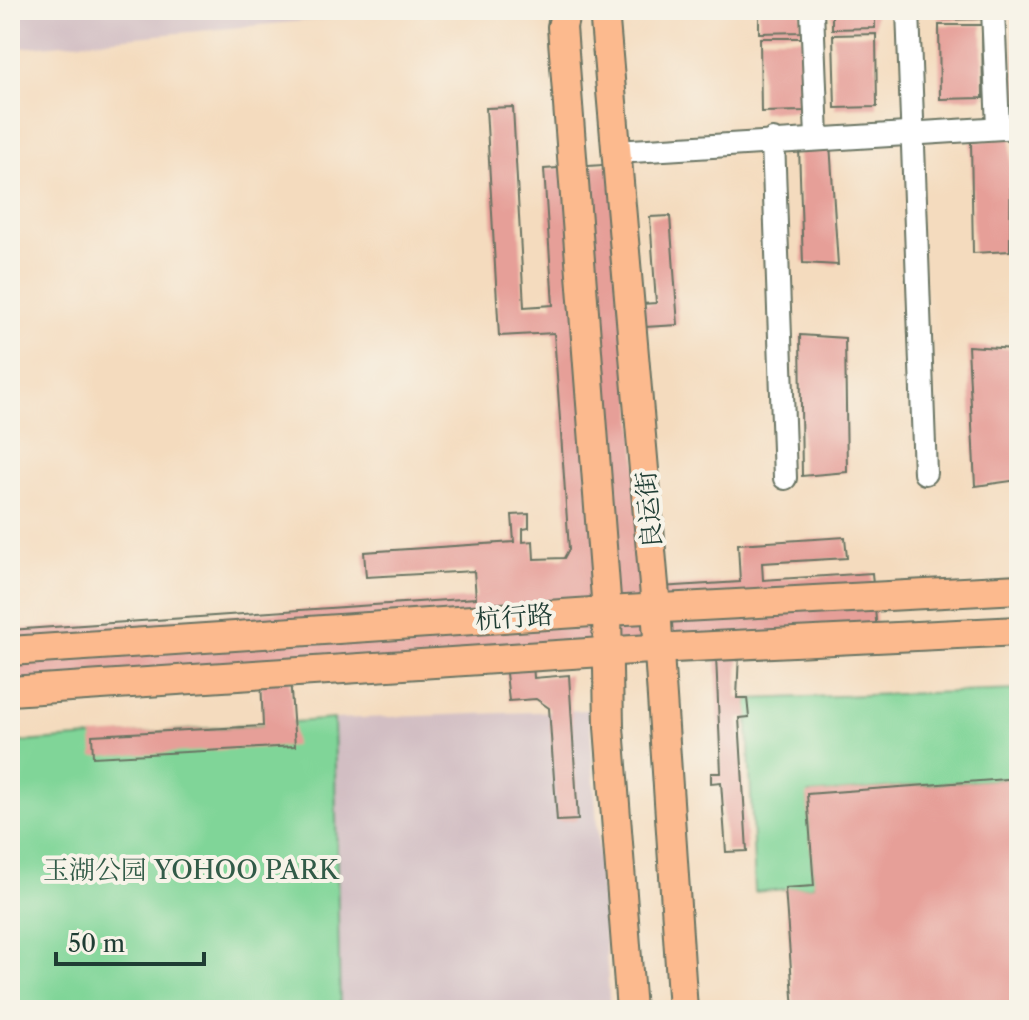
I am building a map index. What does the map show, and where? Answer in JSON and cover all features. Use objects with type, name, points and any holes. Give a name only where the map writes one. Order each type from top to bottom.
[{"type":"main road","name":"良运街","points":[[566,10],[562,27],[607,611],[609,727],[631,1010]]},
{"type":"main road","name":"良运街","points":[[604,10],[656,608],[656,648],[683,1010]]},
{"type":"main road","name":"杭行路","points":[[10,651],[607,611],[1019,589]]},
{"type":"main road","name":"杭行路","points":[[10,691],[656,648],[1019,631]]},
{"type":"street","points":[[812,10],[817,138]]},
{"type":"street","points":[[908,10],[925,473]]},
{"type":"street","points":[[616,152],[773,140],[1009,128],[993,10]]},
{"type":"street","points":[[773,140],[785,478]]},
{"type":"shaded area","points":[[10,10],[419,10],[10,49]]},
{"type":"shaded area","points":[[589,710],[610,1010],[340,1010],[334,719]]},
{"type":"green space","points":[[1019,690],[1019,778],[808,794],[814,886],[755,892],[747,699]]},
{"type":"green space","name":"玉湖公园 YOHOO PARK","points":[[334,719],[340,1010],[10,1010],[10,743]]},
{"type":"building","points":[[759,10],[801,10],[802,32],[759,33]]},
{"type":"building","points":[[832,10],[875,10],[875,28],[832,29]]},
{"type":"building","points":[[938,10],[981,10],[981,19],[938,20]]},
{"type":"building","points":[[939,25],[982,25],[983,98],[940,99]]},
{"type":"building","points":[[1014,25],[1019,25],[1019,98],[1016,98]]},
{"type":"building","points":[[876,34],[877,107],[835,108],[833,35]]},
{"type":"building","points":[[760,38],[803,38],[804,111],[761,112]]},
{"type":"building","points":[[513,107],[524,307],[553,305],[544,169],[617,164],[627,305],[656,303],[650,217],[670,216],[678,325],[628,328],[644,588],[740,582],[738,544],[845,537],[847,558],[762,563],[763,580],[872,573],[878,644],[739,653],[737,698],[747,698],[749,717],[739,718],[747,851],[726,852],[721,782],[711,783],[711,773],[721,773],[716,655],[533,663],[534,678],[569,675],[578,820],[557,821],[549,708],[536,699],[509,701],[505,664],[290,677],[295,746],[93,757],[92,735],[263,726],[261,679],[10,696],[10,630],[476,598],[474,571],[366,577],[364,552],[514,542],[512,515],[529,514],[529,528],[523,529],[523,542],[533,541],[534,559],[564,558],[569,549],[554,333],[499,336],[486,108]]},
{"type":"building","points":[[1011,137],[1010,251],[973,253],[971,142]]},
{"type":"building","points":[[830,143],[838,265],[803,263],[799,148]]},
{"type":"building","points":[[800,335],[845,338],[847,472],[802,476]]},
{"type":"building","points":[[968,346],[1015,349],[1019,480],[975,486]]},
{"type":"building","points":[[1019,778],[1019,1010],[794,1010],[785,888],[814,886],[807,794]]}]
